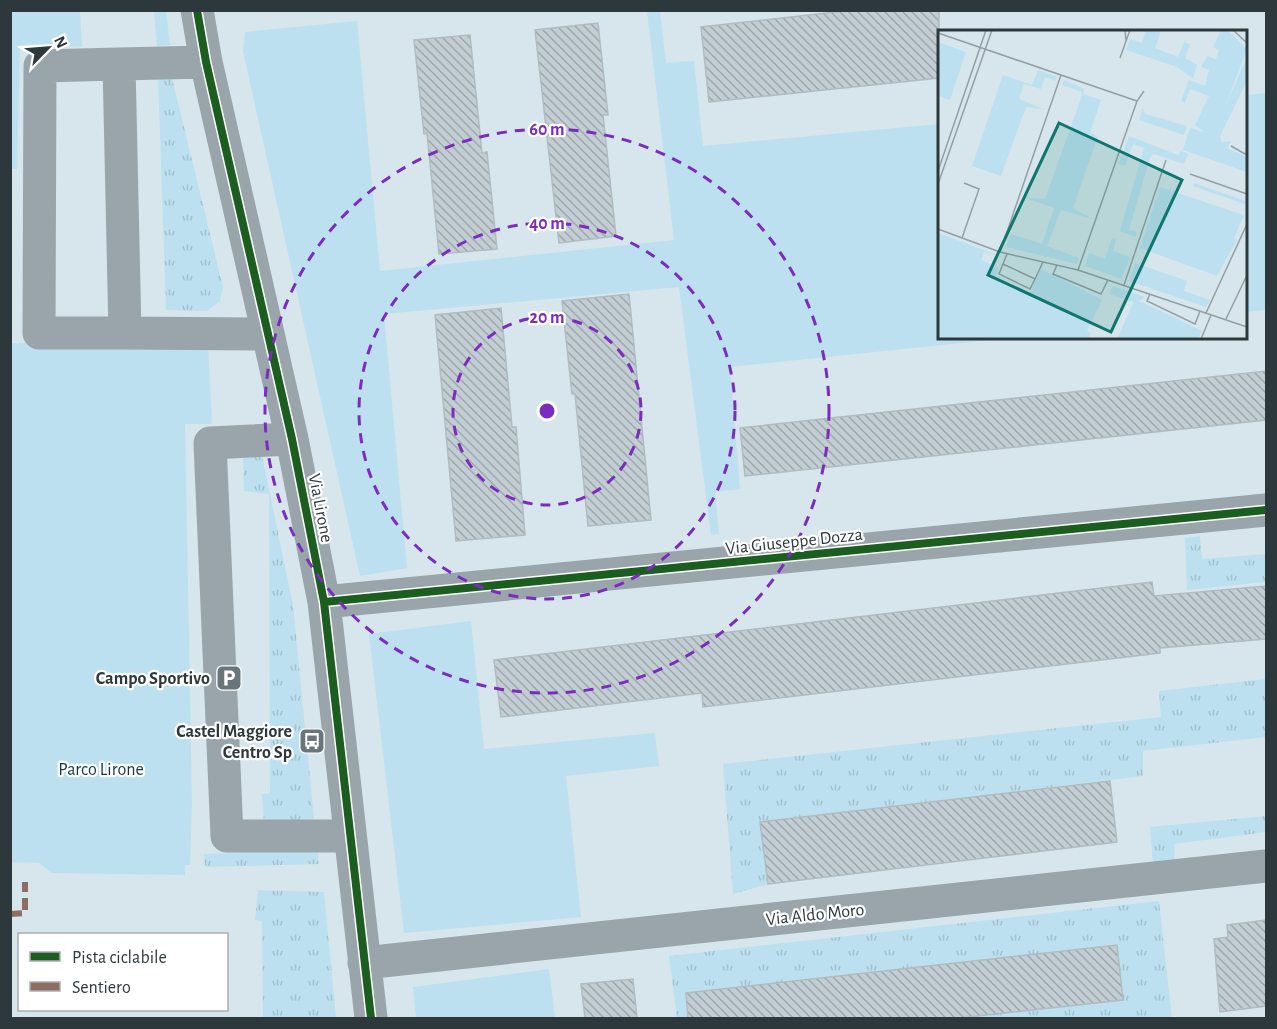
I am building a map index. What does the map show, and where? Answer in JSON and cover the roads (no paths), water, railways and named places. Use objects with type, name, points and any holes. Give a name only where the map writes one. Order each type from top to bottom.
[{"type":"street","name":"Via Lirone","points":[[197,10],[206,62],[292,439],[324,602],[370,1018]]},
{"type":"street","points":[[206,62],[40,66],[39,333],[268,334]]},
{"type":"street","points":[[118,64],[125,333]]},
{"type":"street","points":[[292,439],[210,443],[227,836],[349,836]]},
{"type":"street","name":"Via Giuseppe Dozza","points":[[324,602],[1266,510]]},
{"type":"street","name":"Via Aldo Moro","points":[[364,963],[1266,866]]},
{"type":"place","name":"Campo Sportivo","points":[[229,678]]},
{"type":"place","name":"Castel Maggiore Centro Sp","points":[[312,741]]},
{"type":"park label","name":"Parco Lirone","points":[[101,769]]}]
